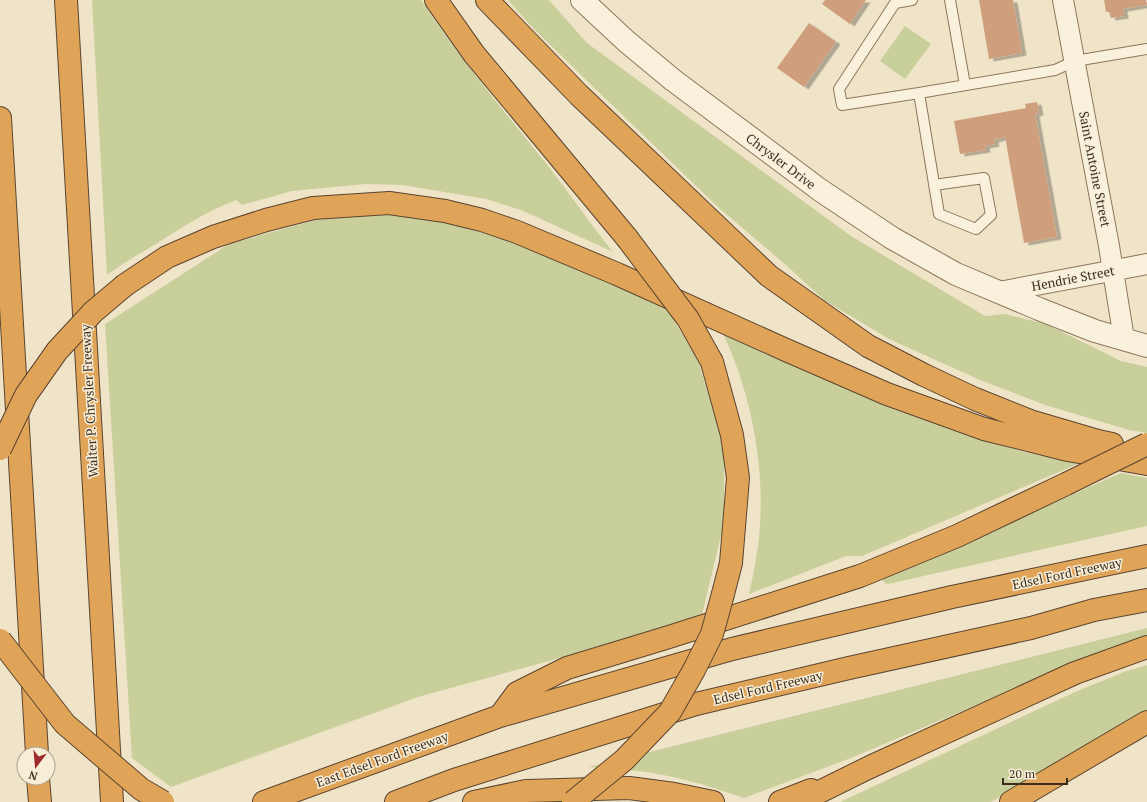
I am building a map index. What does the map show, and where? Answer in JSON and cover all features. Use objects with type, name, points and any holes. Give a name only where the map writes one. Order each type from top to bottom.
[{"type":"highway","name":"Walter P. Chrysler Freeway","points":[[66,0],[112,802]]},
{"type":"highway","points":[[436,0],[474,54],[627,238],[688,319],[712,362],[732,435],[738,478],[732,563],[712,634],[694,670],[670,712],[624,760],[573,802]]},
{"type":"highway","points":[[487,0],[579,95],[769,276],[868,346],[975,399],[1030,421],[1098,441],[1147,450]]},
{"type":"highway","points":[[0,118],[37,746]]},
{"type":"highway","points":[[0,450],[26,395],[57,351],[93,312],[126,285],[166,257],[213,237],[266,220],[313,208],[389,203],[445,211],[482,220],[517,232],[618,274],[887,394],[984,429],[1068,450],[1147,464]]},
{"type":"highway","points":[[500,716],[517,693],[567,668],[860,576],[956,536],[1147,444]]},
{"type":"highway","name":"Edsel Ford Freeway","points":[[500,716],[732,649],[952,597],[1147,556]]},
{"type":"highway","name":"Edsel Ford Freeway","points":[[396,802],[454,780],[696,704],[1031,628],[1094,610],[1147,600]]},
{"type":"highway","points":[[0,640],[65,724],[141,789],[163,802]]},
{"type":"highway","points":[[799,802],[870,766],[1075,673],[1147,648]]},
{"type":"highway","name":"East Edsel Ford Freeway","points":[[264,802],[500,716]]},
{"type":"highway","points":[[1012,802],[1147,722]]},
{"type":"highway","points":[[780,802],[870,766]]},
{"type":"highway","points":[[39,786],[40,802]]},
{"type":"highway","points":[[474,802],[526,791],[629,788],[674,794],[713,802]]},
{"type":"street","name":"Chrysler Drive","points":[[582,0],[626,41],[673,80],[820,190],[898,242],[956,274],[999,292]]},
{"type":"street","name":"Saint Antoine Street","points":[[1063,0],[1113,270],[1124,339]]},
{"type":"street","name":"Hendrie Street","points":[[999,292],[1147,264]]},
{"type":"street","points":[[999,292],[1038,309],[1095,330],[1147,346]]},
{"type":"lane","points":[[912,0],[895,3],[839,89],[842,105],[919,94],[1055,70],[1074,61],[1147,49]]},
{"type":"lane","points":[[950,0],[965,85]]},
{"type":"lane","points":[[919,94],[934,185],[939,214],[976,229],[991,215],[984,178],[934,185]]},
{"type":"green space","points":[[92,0],[421,0],[464,60],[613,252],[521,210],[486,199],[402,185],[366,184],[292,191],[242,205],[236,200],[194,220],[130,259],[107,275]]},
{"type":"green space","points":[[508,0],[549,0],[587,43],[851,236],[985,316],[1005,314],[1046,324],[1121,361],[1147,367],[1147,433],[1129,430],[1045,405],[980,380],[889,339],[824,300],[786,265],[719,208],[531,26]]},
{"type":"green space","points":[[905,26],[931,44],[905,79],[880,61]]},
{"type":"green space","points":[[355,209],[461,222],[665,306],[698,360],[724,447],[724,523],[701,619],[418,697],[171,787],[132,758],[105,324],[229,244]]},
{"type":"green space","points":[[725,332],[832,382],[910,414],[1024,452],[1080,463],[862,556],[846,556],[749,594],[755,566],[761,512],[758,460],[755,434],[749,409],[734,359],[724,336]]},
{"type":"green space","points":[[1121,473],[1147,478],[1147,526],[888,584],[884,583],[882,578]]},
{"type":"green space","points":[[1147,628],[1147,639],[1052,673],[851,758],[744,798],[701,784],[673,777],[647,772],[589,767]]},
{"type":"green space","points":[[1147,665],[1147,713],[991,802],[840,802],[1075,692],[1124,672]]},
{"type":"building","points":[[825,0],[866,0],[850,24],[822,4]]},
{"type":"building","points":[[979,0],[1013,0],[1022,53],[989,59]]},
{"type":"building","points":[[1104,0],[1146,0],[1147,5],[1123,9],[1124,16],[1111,18],[1109,12],[1106,12]]},
{"type":"building","points":[[809,23],[836,42],[804,87],[777,68]]},
{"type":"building","points":[[1037,102],[1039,113],[1035,114],[1057,237],[1024,243],[1005,137],[994,140],[995,144],[985,146],[986,150],[960,154],[954,121],[1026,108],[1025,104]]}]
